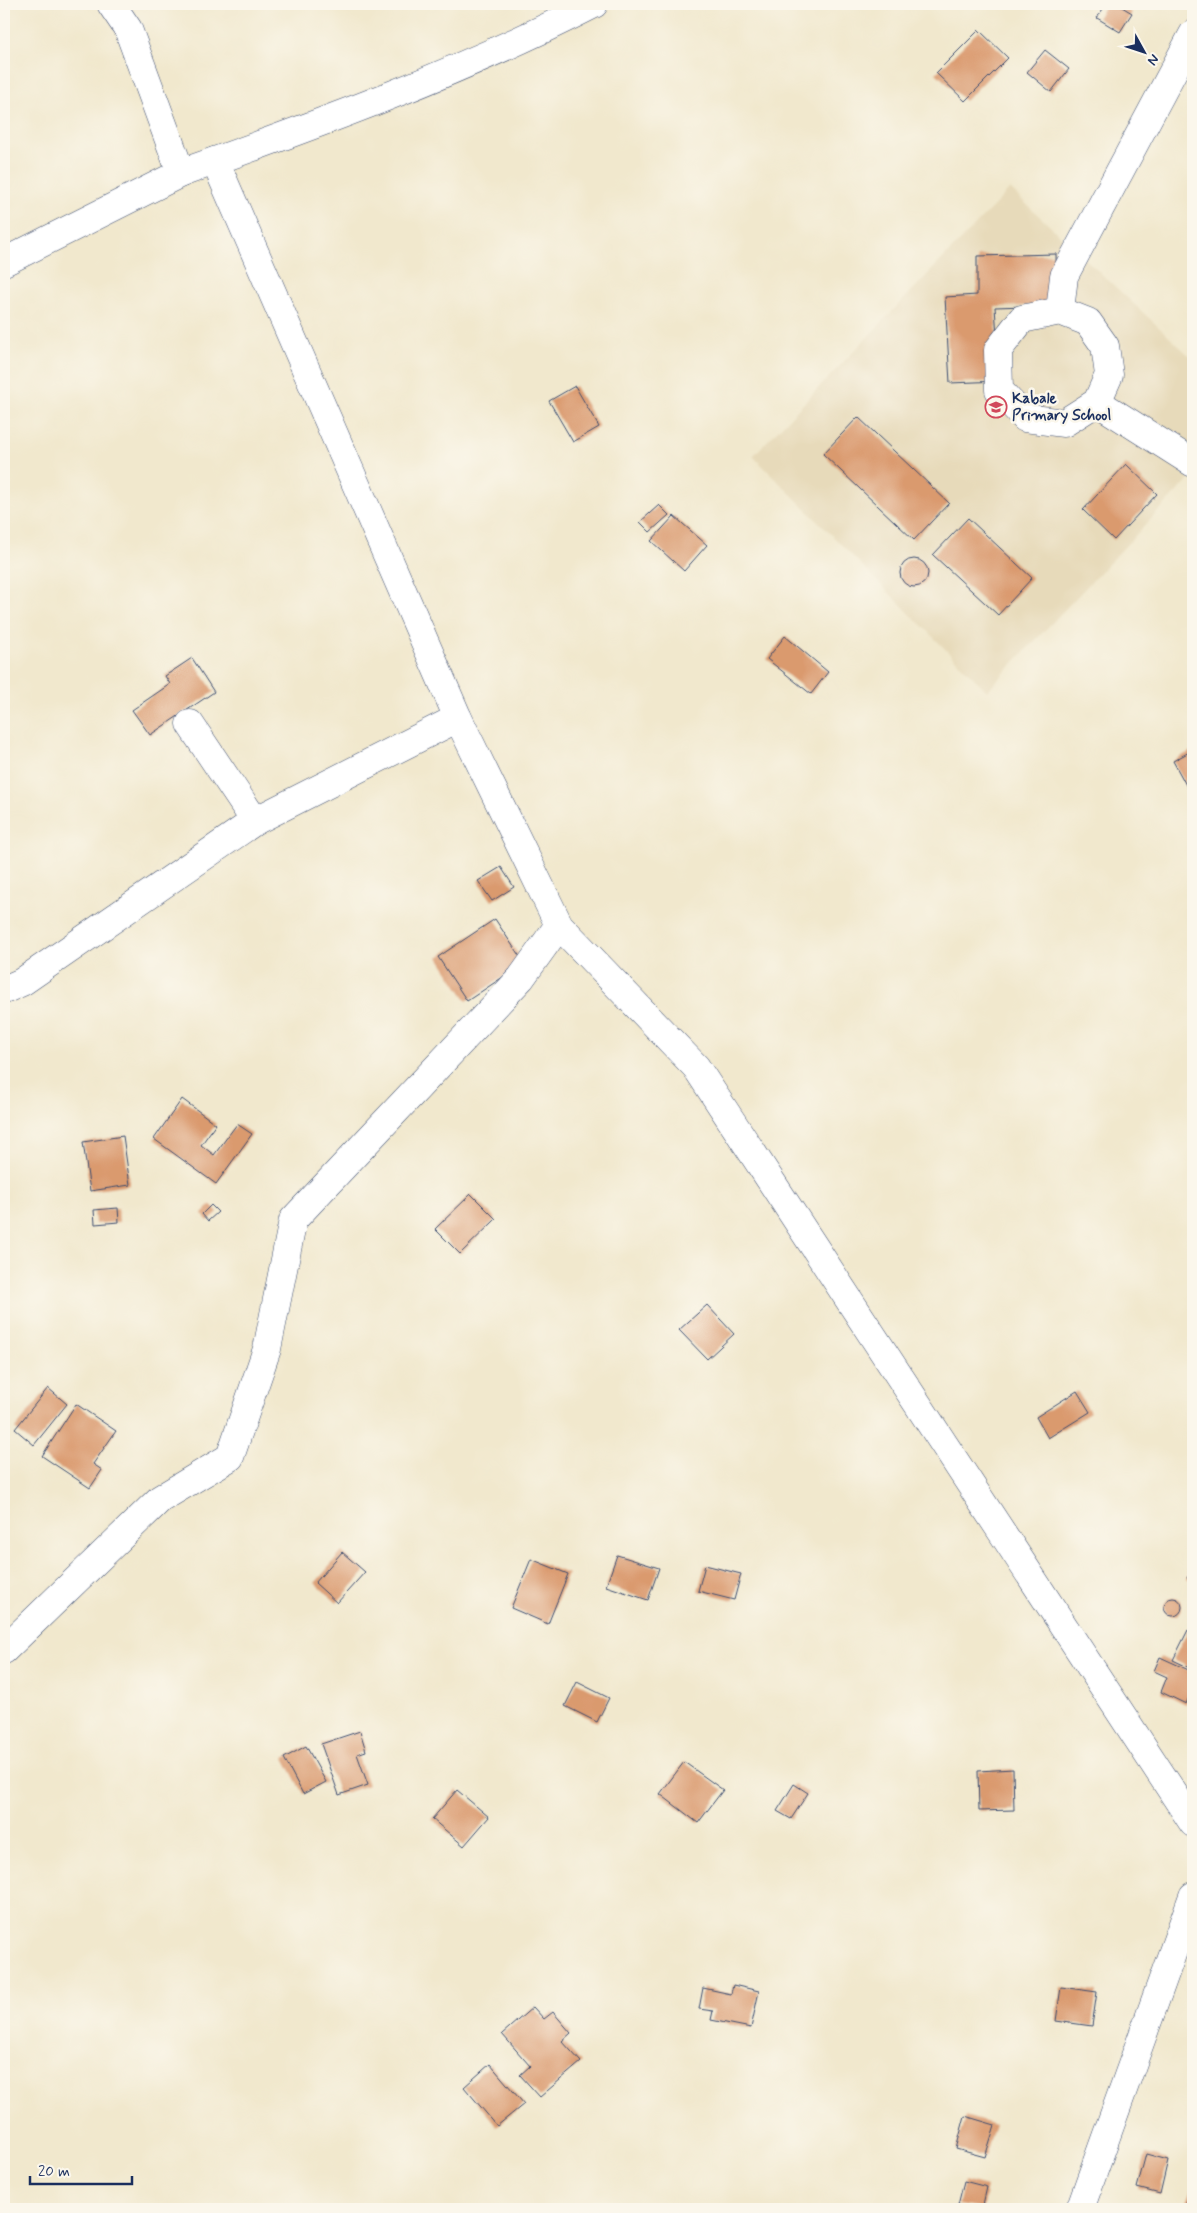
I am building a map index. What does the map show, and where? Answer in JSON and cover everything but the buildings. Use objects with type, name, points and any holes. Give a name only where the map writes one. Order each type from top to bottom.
[{"type":"street","points":[[112,4],[128,29],[181,173]]},
{"type":"street","points":[[4,262],[181,173],[354,111],[527,38],[594,4]]},
{"type":"street","points":[[1060,311],[1064,276],[1193,34]]},
{"type":"street","points":[[215,161],[458,718],[559,925],[696,1067],[1193,1823]]},
{"type":"street","points":[[1060,311],[1088,322],[1105,346],[1109,375],[1097,402],[1064,423],[1026,418],[999,390],[998,350],[1022,319],[1060,311]]},
{"type":"street","points":[[1097,402],[1193,464]]},
{"type":"street","points":[[4,990],[22,982],[255,821],[458,718]]},
{"type":"street","points":[[190,724],[255,821]]},
{"type":"street","points":[[4,1650],[160,1499],[230,1457],[267,1349],[294,1220],[521,978],[559,925]]},
{"type":"street","points":[[1080,2209],[1193,1896]]},
{"type":"shaded area","name":"Kabale Primary School","points":[[1010,189],[1193,359],[1193,475],[987,691],[753,456]]},
{"type":"place","name":"Kabale Primary School","points":[[996,407]]}]
